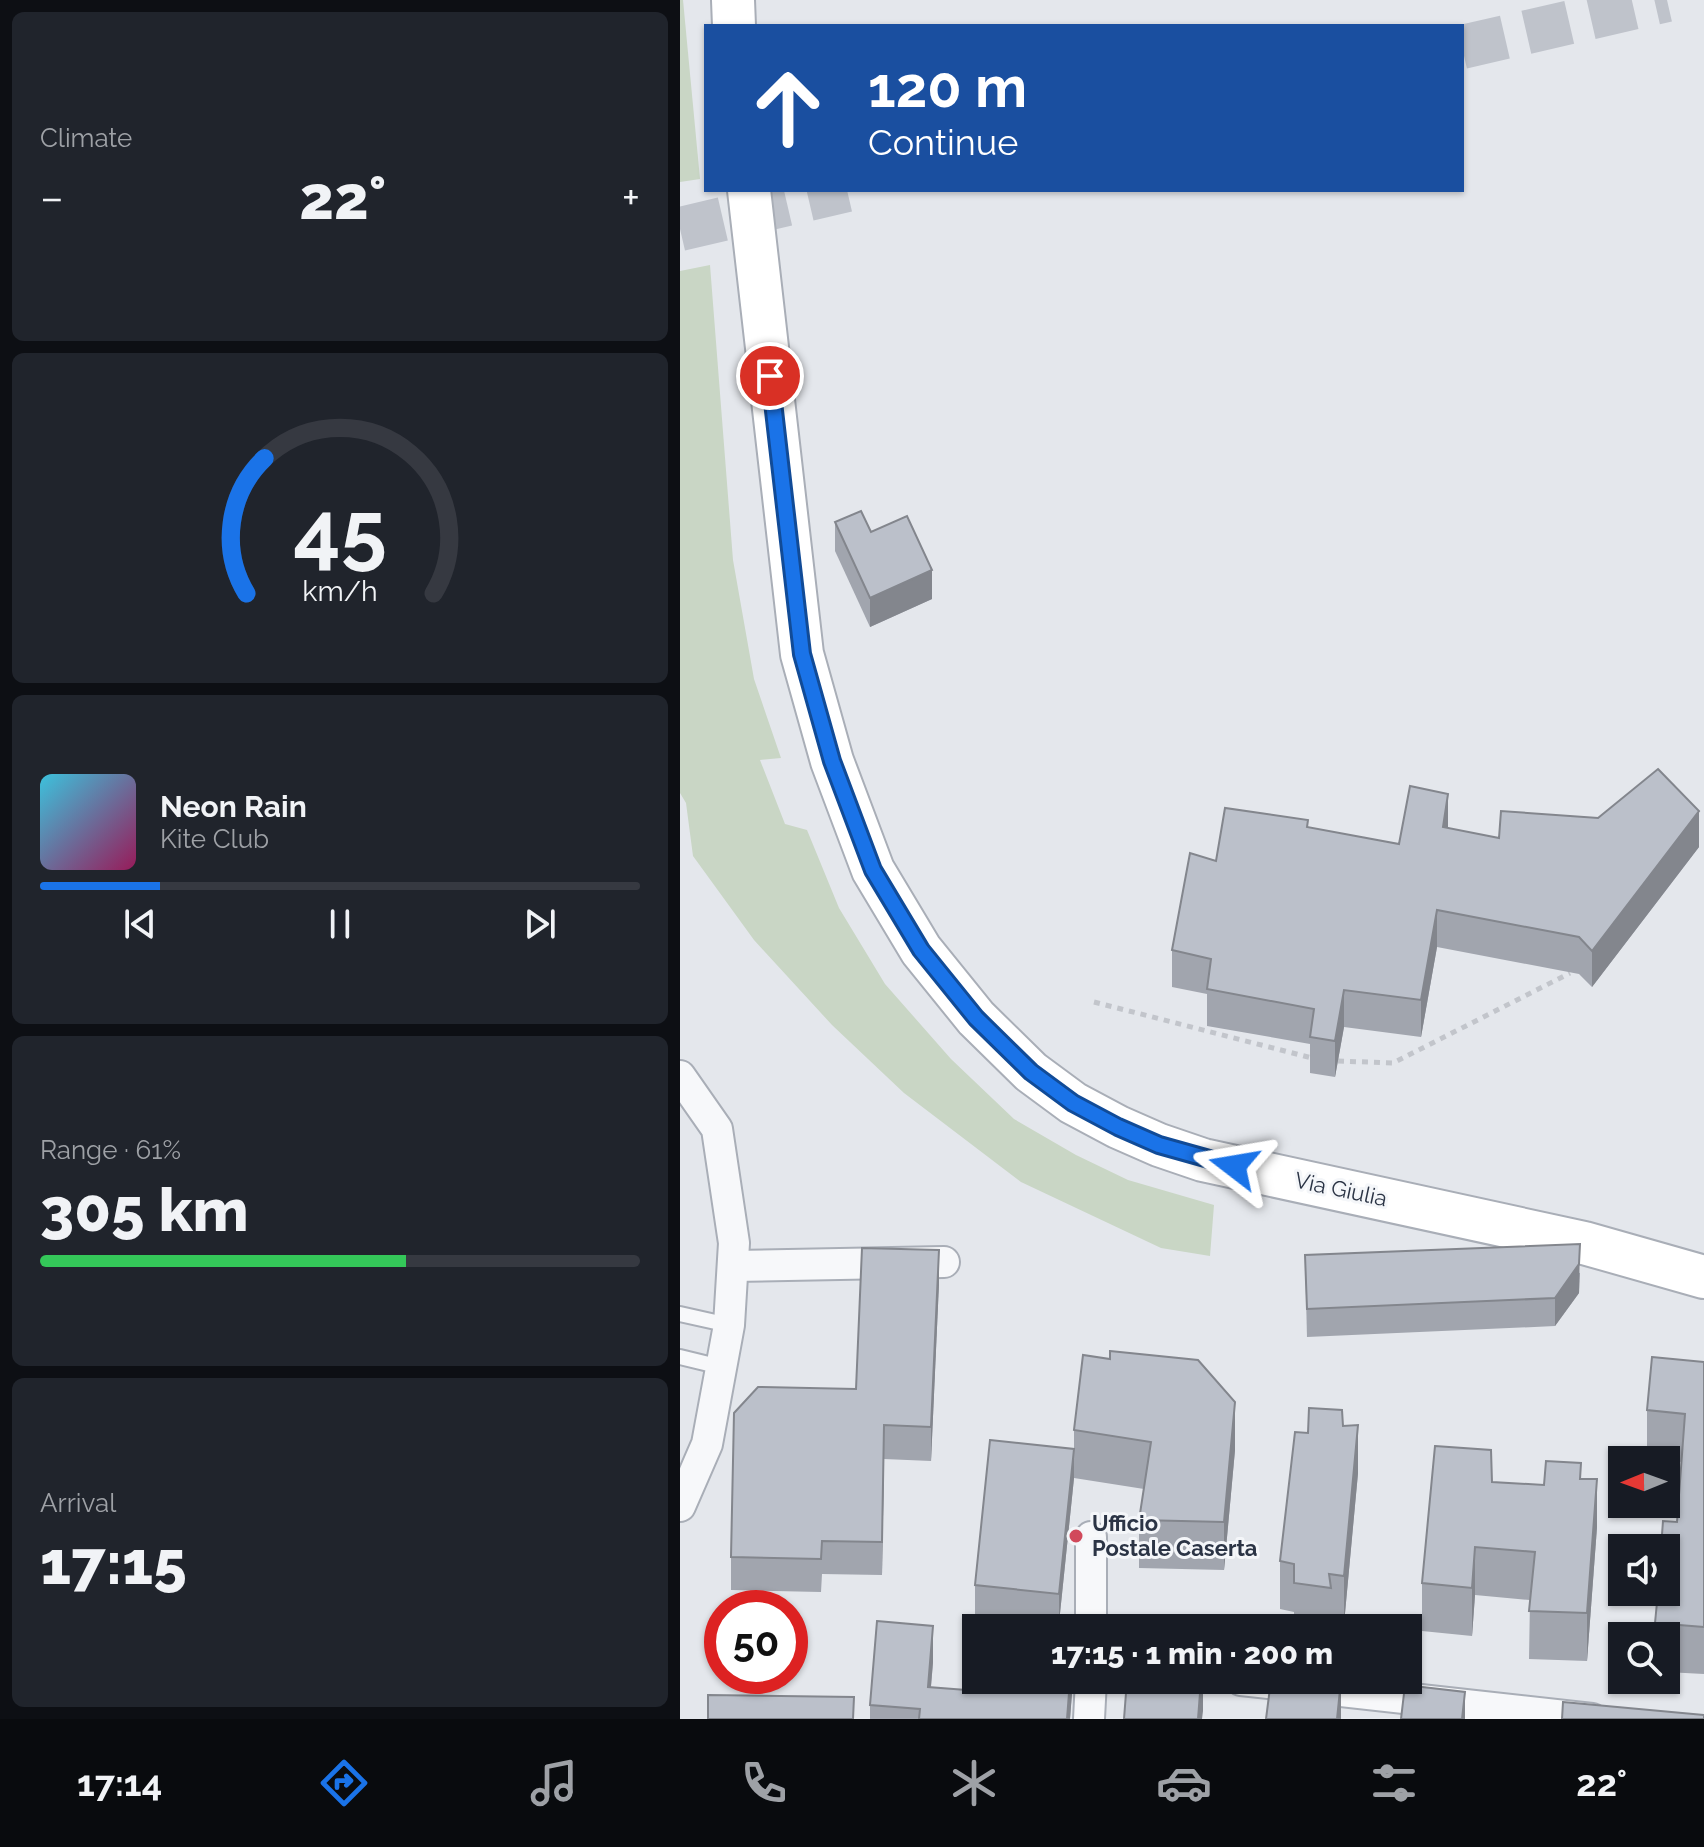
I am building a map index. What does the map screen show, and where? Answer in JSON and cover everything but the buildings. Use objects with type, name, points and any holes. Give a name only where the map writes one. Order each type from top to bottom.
[{"type":"main road","points":[[733,0],[734,24]]},
{"type":"main road","name":"Via Giulia","points":[[749,192],[802,654],[832,761],[873,870],[921,950],[976,1018],[1031,1072],[1073,1103],[1159,1145],[1203,1160],[1584,1243],[1704,1277]]},
{"type":"street","points":[[680,1076],[717,1129],[734,1243],[729,1325],[707,1444],[680,1506]]},
{"type":"street","points":[[733,1266],[944,1262]]},
{"type":"street","points":[[1091,1537],[1091,1614]]},
{"type":"street","points":[[1089,1719],[1090,1694]]},
{"type":"street","points":[[1367,1694],[1592,1719]]},
{"type":"lane","points":[[680,1314],[729,1325]]},
{"type":"lane","points":[[680,1357],[721,1367]]},
{"type":"path","points":[[1338,1061],[1393,1063],[1570,973]]},
{"type":"path","points":[[1094,1002],[1312,1058]]},
{"type":"green space","points":[[680,0],[683,0],[700,179],[680,182]]},
{"type":"green space","points":[[710,265],[733,560],[754,679],[781,758],[760,760],[785,824],[807,830],[839,908],[885,984],[951,1059],[1014,1119],[1076,1155],[1128,1180],[1214,1205],[1210,1256],[1161,1248],[1021,1182],[904,1093],[832,1025],[754,940],[693,856],[686,803],[680,793],[680,271]]},
{"type":"tunnel","points":[[1464,47],[1667,0]]},
{"type":"tunnel","points":[[680,229],[838,192]]},
{"type":"place","name":"Ufficio Postale Caserta","points":[[1076,1536]]},
{"type":"route","points":[[770,376],[802,654],[832,761],[873,870],[921,950],[976,1018],[1031,1072],[1073,1103],[1118,1127],[1203,1160],[1234,1166]]}]
